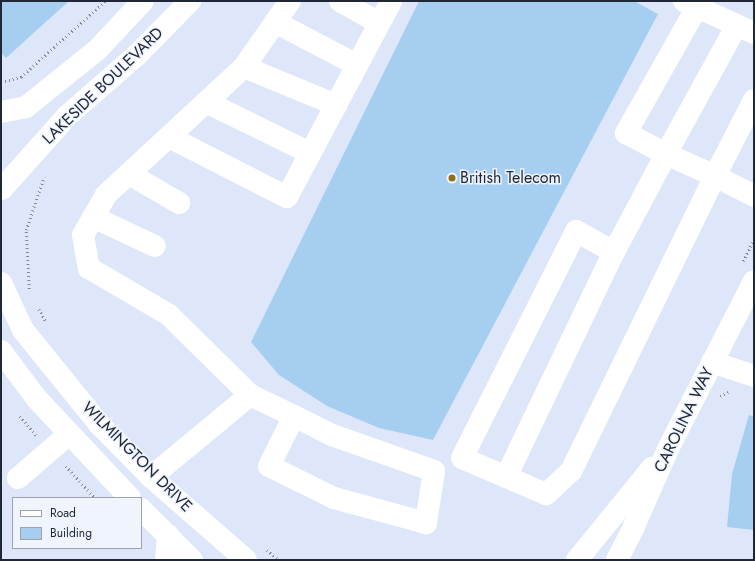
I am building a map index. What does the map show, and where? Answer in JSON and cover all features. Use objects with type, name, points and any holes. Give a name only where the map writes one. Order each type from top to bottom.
[{"type":"street","name":"LAKESIDE BOULEVARD","points":[[1,112],[26,107],[97,50],[143,1]]},
{"type":"street","name":"LAKESIDE BOULEVARD","points":[[1,191],[67,116],[137,55],[190,1]]},
{"type":"street","points":[[290,1],[244,67],[106,195],[83,235],[89,268],[169,316],[250,395],[332,435],[434,471],[462,458],[576,231],[614,252]]},
{"type":"street","points":[[340,1],[379,23]]},
{"type":"street","points":[[169,137],[287,197],[391,1]]},
{"type":"street","points":[[506,477],[614,252],[666,154],[746,29],[691,4],[626,133],[666,154],[715,176],[754,196]]},
{"type":"street","points":[[275,22],[357,65]]},
{"type":"street","points":[[244,67],[336,104]]},
{"type":"street","points":[[462,458],[546,494],[571,471],[715,176],[754,100]]},
{"type":"street","points":[[206,102],[310,153]]},
{"type":"street","points":[[129,174],[179,203]]},
{"type":"street","points":[[93,217],[155,246]]},
{"type":"street","name":"CAROLINA WAY","points":[[617,560],[634,526],[669,447],[754,281]]},
{"type":"street","name":"WILMINGTON DRIVE","points":[[1,283],[23,330],[99,424],[151,477],[246,560]]},
{"type":"street","name":"WILMINGTON DRIVE","points":[[1,351],[37,399],[129,497]]},
{"type":"street","points":[[712,362],[754,376]]},
{"type":"street","points":[[151,477],[250,395]]},
{"type":"street","points":[[294,416],[269,466],[334,498],[426,523],[434,471]]},
{"type":"street","points":[[18,478],[69,434]]},
{"type":"street","points":[[577,560],[669,447]]},
{"type":"street","points":[[142,510],[192,560]]},
{"type":"street","points":[[166,560],[168,535]]},
{"type":"path","points":[[1,82],[21,77],[105,1]]},
{"type":"path","points":[[32,295],[29,288],[26,230],[44,175]]},
{"type":"path","points":[[38,307],[48,324]]},
{"type":"building","points":[[1,1],[69,1],[6,58],[1,53]]},
{"type":"building","name":"British Telecom","points":[[419,1],[634,1],[658,14],[433,440],[379,428],[327,406],[279,375],[251,342]]},
{"type":"building","points":[[749,415],[754,417],[754,530],[727,527],[732,474]]},
{"type":"place","name":"British Telecom","points":[[452,178]]}]
